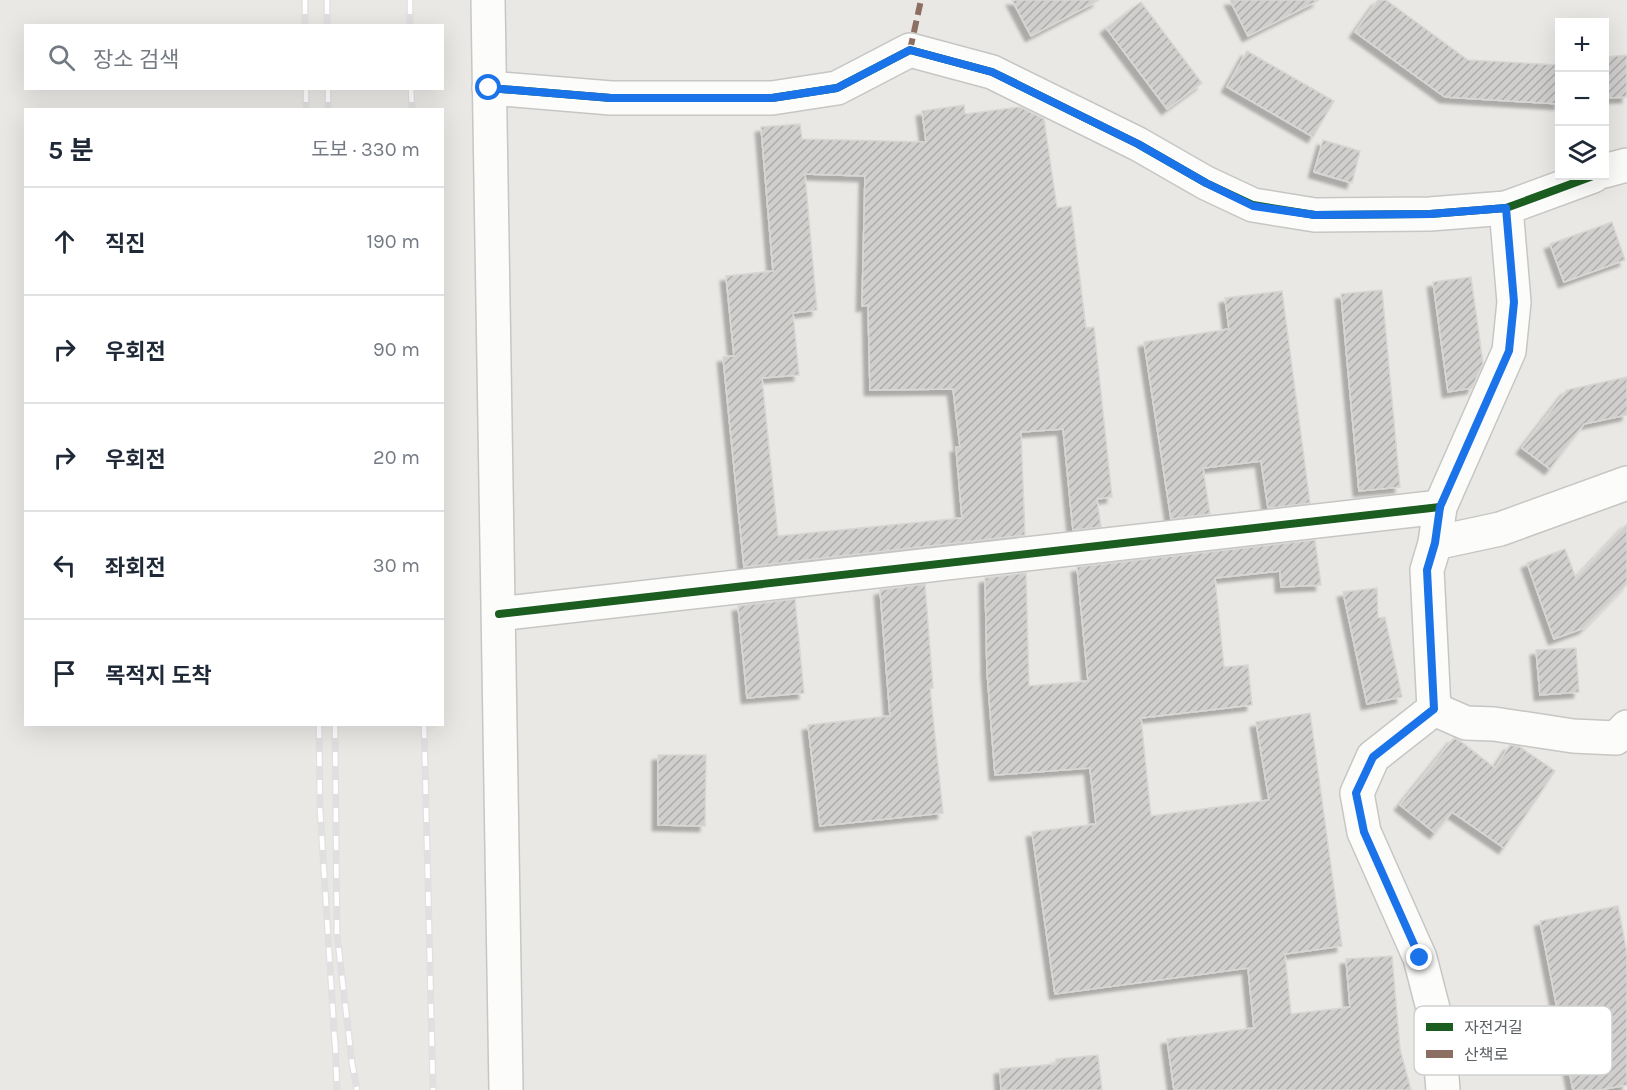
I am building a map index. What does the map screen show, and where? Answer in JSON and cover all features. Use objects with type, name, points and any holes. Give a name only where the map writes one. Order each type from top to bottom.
[{"type":"street","points":[[488,0],[506,1090]]},
{"type":"street","points":[[489,88],[611,98],[772,98],[837,88],[910,50],[992,72],[1138,144],[1206,183],[1253,206],[1315,215],[1430,214],[1506,208],[1582,180]]},
{"type":"street","points":[[1609,170],[1627,165]]},
{"type":"street","points":[[1434,709],[1427,570],[1435,543],[1440,507],[1509,351],[1514,302],[1506,208]]},
{"type":"street","points":[[1435,543],[1500,529],[1627,483]]},
{"type":"street","points":[[499,614],[1440,507]]},
{"type":"street","points":[[1434,709],[1466,723],[1494,724],[1573,736],[1616,738],[1627,727]]},
{"type":"street","points":[[1432,1006],[1420,958],[1364,832],[1356,793],[1373,757],[1434,709]]},
{"type":"street","points":[[1442,1075],[1443,1090]]},
{"type":"building","points":[[1012,0],[1099,0],[1031,36]]},
{"type":"building","points":[[1230,0],[1319,0],[1248,36]]},
{"type":"building","points":[[1378,0],[1386,0],[1468,60],[1555,65],[1555,104],[1445,97],[1355,32]]},
{"type":"building","points":[[1141,2],[1202,83],[1167,109],[1106,28]]},
{"type":"building","points":[[1247,51],[1334,101],[1313,137],[1227,87]]},
{"type":"building","points":[[1627,55],[1627,97],[1609,98],[1609,57]]},
{"type":"building","points":[[964,105],[965,114],[1020,107],[1044,119],[1057,208],[1071,206],[1086,328],[1094,327],[1112,497],[1097,499],[1101,527],[1073,530],[1063,429],[1021,432],[1025,535],[744,567],[723,357],[734,356],[726,276],[773,271],[761,127],[800,124],[802,139],[926,142],[922,111]],"holes":[[[805,174],[865,176],[862,306],[868,305],[870,390],[953,389],[960,447],[956,447],[962,518],[778,536],[762,378],[799,375],[793,313],[817,310]]]},
{"type":"building","points":[[1323,140],[1360,151],[1352,183],[1314,172]]},
{"type":"building","points":[[1612,222],[1625,260],[1564,282],[1550,244]]},
{"type":"building","points":[[1471,277],[1483,363],[1472,388],[1448,392],[1433,282]]},
{"type":"building","points":[[1382,290],[1400,487],[1359,491],[1341,294]]},
{"type":"building","points":[[1282,291],[1310,503],[1268,508],[1261,461],[1203,468],[1210,514],[1171,519],[1144,342],[1229,329],[1225,298]]},
{"type":"building","points":[[1627,377],[1627,415],[1584,424],[1550,469],[1522,448],[1567,390]]},
{"type":"building","points":[[1627,524],[1627,584],[1584,628],[1554,639],[1527,563],[1565,549],[1576,578]]},
{"type":"building","points":[[1315,540],[1321,585],[1281,587],[1280,571],[1215,578],[1224,667],[1248,665],[1252,705],[1141,718],[1151,816],[1269,800],[1256,722],[1310,713],[1342,946],[1285,954],[1291,1014],[1350,1007],[1346,959],[1392,956],[1400,1049],[1411,1090],[1174,1090],[1167,1039],[1254,1028],[1248,968],[1055,994],[1032,832],[1096,824],[1090,768],[995,775],[987,671],[985,578],[1026,573],[1029,686],[1088,681],[1077,567]]},
{"type":"building","points":[[925,584],[933,688],[930,688],[943,813],[820,826],[808,725],[890,716],[880,590]]},
{"type":"building","points":[[1377,588],[1378,618],[1385,617],[1402,697],[1367,704],[1343,592]]},
{"type":"building","points":[[795,599],[804,693],[747,698],[738,606]]},
{"type":"building","points":[[1576,648],[1579,692],[1540,695],[1536,650]]},
{"type":"building","points":[[1454,738],[1495,768],[1510,745],[1520,747],[1555,771],[1504,848],[1452,812],[1435,833],[1400,805]]},
{"type":"building","points":[[658,755],[706,755],[705,826],[658,825]]},
{"type":"building","points":[[1618,906],[1627,953],[1627,1085],[1599,1090],[1573,1090],[1570,1075],[1612,1075],[1612,1006],[1557,1006],[1540,921]]},
{"type":"building","points":[[1098,1055],[1102,1090],[1001,1090],[1000,1069],[1056,1064],[1056,1059]]},
{"type":"railway","points":[[305,0],[305,24]]},
{"type":"railway","points":[[327,0],[327,24]]},
{"type":"railway","points":[[410,0],[410,24]]},
{"type":"railway","points":[[306,90],[306,108]]},
{"type":"railway","points":[[328,90],[328,108]]},
{"type":"railway","points":[[411,90],[412,108]]},
{"type":"railway","points":[[319,726],[320,809],[335,1045]]},
{"type":"railway","points":[[335,726],[337,934],[357,1090]]},
{"type":"railway","points":[[424,726],[433,1090]]},
{"type":"railway","points":[[335,1039],[337,1090]]},
{"type":"marked path","points":[[910,50],[921,0]]},
{"type":"cycle path","points":[[489,88],[611,98],[772,98],[837,88],[910,50],[992,72],[1138,144],[1206,183],[1253,205],[1315,215],[1430,214],[1506,208],[1582,180]]},
{"type":"cycle path","points":[[499,614],[1440,507]]},
{"type":"route","points":[[489,88],[611,98],[772,98],[837,88],[910,50],[992,72],[1138,144],[1206,183],[1253,206],[1315,215],[1430,214],[1506,208],[1514,302],[1509,351],[1440,507],[1435,543],[1427,570],[1434,709],[1373,757],[1356,793],[1364,832],[1420,958]]}]
